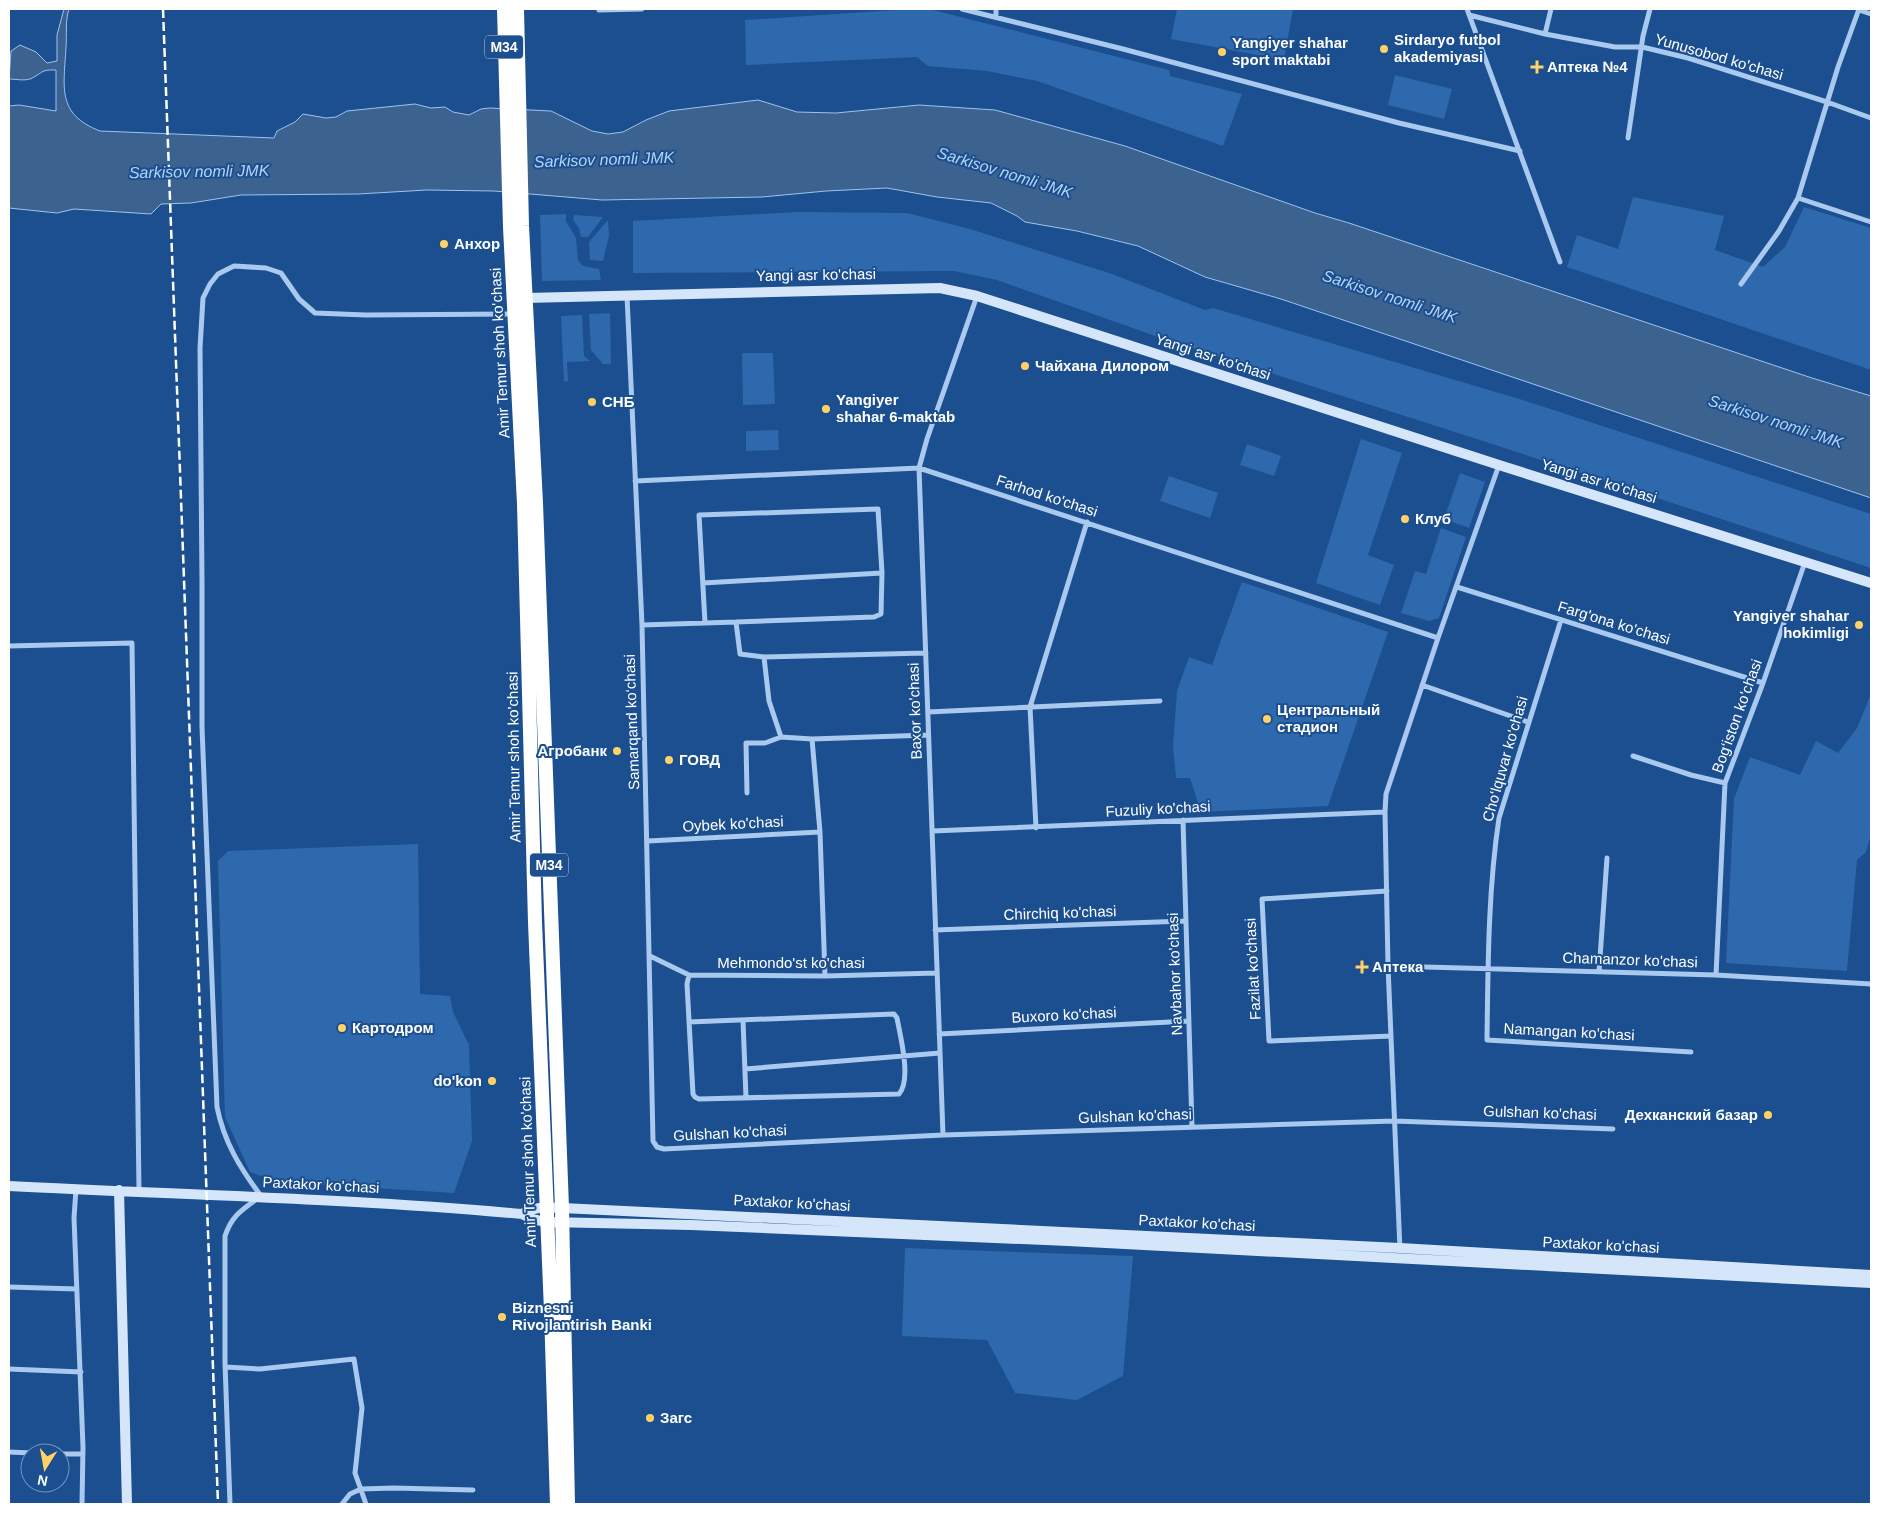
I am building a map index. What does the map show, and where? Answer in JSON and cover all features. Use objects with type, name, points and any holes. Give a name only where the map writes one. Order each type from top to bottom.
[{"type":"highway","name":"Amir Temur shoh ko'chasi","points":[[504,9],[512,85],[516,227],[515,314],[524,504],[535,922],[557,1504]]},
{"type":"highway","name":"Amir Temur shoh ko'chasi","points":[[512,85],[517,9]]},
{"type":"highway","name":"Amir Temur shoh ko'chasi","points":[[516,227],[526,298],[536,503],[562,1208],[568,1504]]},
{"type":"highway","points":[[535,922],[552,921]]},
{"type":"main road","name":"Yangi asr ko'chasi","points":[[526,298],[940,288],[977,296],[1500,465],[1871,582]]},
{"type":"main road","name":"Paxtakor ko'chasi","points":[[9,1186],[261,1196],[451,1207],[522,1214],[531,1219],[546,1222],[691,1225],[1400,1253],[1871,1283]]},
{"type":"main road","points":[[119,1190],[127,1504]]},
{"type":"main road","name":"Paxtakor ko'chasi","points":[[522,1214],[530,1209],[546,1207],[1400,1253],[1871,1275]]},
{"type":"street","points":[[599,10],[642,9]]},
{"type":"street","points":[[962,9],[996,16],[1398,123],[1520,151]]},
{"type":"street","points":[[996,9],[996,16]]},
{"type":"street","points":[[1467,9],[1560,262]]},
{"type":"street","points":[[1545,34],[1551,9]]},
{"type":"street","points":[[1628,138],[1650,9]]},
{"type":"street","points":[[1741,284],[1779,231],[1798,198],[1827,102],[1859,10],[1871,14]]},
{"type":"street","name":"Yunusobod ko'chasi","points":[[1469,15],[1545,34],[1614,47],[1642,47],[1688,58],[1871,118]]},
{"type":"street","points":[[1798,198],[1871,222]]},
{"type":"street","points":[[230,1504],[225,1236],[229,1222],[261,1196],[235,1160],[221,1126],[217,1107],[202,727],[200,348],[203,298],[218,274],[234,266],[250,266],[266,268],[281,273],[300,299],[315,314],[515,314]]},
{"type":"street","name":"Samarqand ko‘chasi","points":[[627,295],[642,625],[653,1141],[657,1147]]},
{"type":"street","name":"Baxor ko'chasi","points":[[943,1135],[920,468],[927,439],[977,296]]},
{"type":"street","points":[[1400,1253],[1388,966],[1386,794],[1438,638],[1500,465]]},
{"type":"street","name":"Farhod ko'chasi","points":[[635,481],[920,468],[1438,638]]},
{"type":"street","points":[[642,625],[874,618],[881,614],[882,573],[878,509],[699,515],[705,623]]},
{"type":"street","points":[[1036,828],[1030,707],[1087,522]]},
{"type":"street","name":"Bog‘iston ko'chasi","points":[[1716,975],[1726,783],[1805,562]]},
{"type":"street","points":[[702,583],[882,573]]},
{"type":"street","name":"Farg'ona ko'chasi","points":[[1457,587],[1763,683]]},
{"type":"street","name":"Cho‘lquvar ko'chasi","points":[[1488,968],[1499,818],[1561,620]]},
{"type":"street","points":[[736,622],[740,654],[764,657],[926,653]]},
{"type":"street","points":[[9,646],[132,643],[139,1191]]},
{"type":"street","points":[[764,657],[769,701],[781,737]]},
{"type":"street","points":[[1422,685],[1528,722]]},
{"type":"street","points":[[928,712],[1160,701]]},
{"type":"street","points":[[746,793],[746,743],[765,743],[781,737],[928,735]]},
{"type":"street","points":[[812,738],[820,832],[825,976]]},
{"type":"street","points":[[1633,756],[1691,775],[1726,783]]},
{"type":"street","name":"Fuzuliy ko'chasi","points":[[932,831],[1385,812]]},
{"type":"street","name":"Navbahor ko'chasi","points":[[1184,820],[1192,1127]]},
{"type":"street","name":"Oybek ko'chasi","points":[[648,841],[820,832]]},
{"type":"street","points":[[1599,972],[1607,858]]},
{"type":"street","name":"Fazilat ko'chasi","points":[[1387,891],[1262,899],[1269,1041],[1391,1036]]},
{"type":"street","name":"Chirchiq ko'chasi","points":[[935,930],[1186,920]]},
{"type":"street","name":"Mehmondo'st ko'chasi","points":[[650,956],[689,975],[825,976],[937,973]]},
{"type":"street","name":"Chamanzor ko'chasi","points":[[1388,966],[1716,975],[1871,984]]},
{"type":"street","name":"Namangan ko'chasi","points":[[1488,968],[1487,1040],[1691,1052]]},
{"type":"street","points":[[689,975],[686,984],[693,1094],[695,1097],[699,1099],[899,1094],[904,1087],[904,1055],[897,1018],[894,1014],[689,1022]]},
{"type":"street","points":[[743,1020],[746,1098]]},
{"type":"street","name":"Buxoro ko'chasi","points":[[939,1034],[1189,1021]]},
{"type":"street","points":[[745,1069],[940,1053]]},
{"type":"street","name":"Gulshan ko'chasi","points":[[657,1147],[664,1149],[943,1135],[1394,1120],[1614,1128]]},
{"type":"street","points":[[76,1189],[74,1218],[81,1372],[82,1504]]},
{"type":"street","points":[[9,1287],[77,1289]]},
{"type":"street","points":[[226,1368],[260,1369],[354,1359],[362,1408],[355,1473],[366,1504]]},
{"type":"street","points":[[9,1369],[81,1372]]},
{"type":"street","points":[[70,1454],[83,1454]]},
{"type":"street","points":[[342,1504],[350,1494],[361,1489],[472,1490]]},
{"type":"shaded area","points":[[1177,9],[1293,9],[1284,60],[1171,39]]},
{"type":"shaded area","points":[[897,10],[933,10],[1169,70],[1170,76],[1242,94],[1223,146],[1037,81],[987,71],[928,66],[917,57],[746,65],[745,20]]},
{"type":"shaded area","points":[[1395,75],[1452,89],[1444,119],[1388,105]]},
{"type":"shaded area","points":[[1633,197],[1724,216],[1715,250],[1763,267],[1785,247],[1804,207],[1871,228],[1871,370],[1567,267],[1577,235],[1618,249]]},
{"type":"shaded area","points":[[798,212],[907,213],[970,229],[1112,274],[1205,310],[1213,308],[1526,401],[1871,514],[1871,568],[1158,337],[997,280],[954,271],[633,273],[633,221]]},
{"type":"shaded area","points":[[566,214],[566,221],[576,238],[578,260],[583,266],[599,269],[601,280],[542,281],[540,215]]},
{"type":"shaded area","points":[[574,215],[603,217],[588,237],[581,237],[579,228],[573,220]]},
{"type":"shaded area","points":[[608,220],[609,236],[603,261],[590,260],[589,242]]},
{"type":"shaded area","points":[[610,313],[611,364],[603,364],[591,350],[589,314]]},
{"type":"shaded area","points":[[582,315],[584,356],[590,361],[567,362],[568,381],[564,382],[561,316]]},
{"type":"shaded area","points":[[742,353],[773,353],[775,404],[743,405]]},
{"type":"shaded area","points":[[778,430],[779,450],[746,451],[746,431]]},
{"type":"shaded area","points":[[1361,439],[1402,453],[1368,555],[1394,565],[1380,605],[1316,583]]},
{"type":"shaded area","points":[[1247,444],[1281,456],[1274,476],[1240,465]]},
{"type":"shaded area","points":[[1460,473],[1485,482],[1469,528],[1444,519]]},
{"type":"shaded area","points":[[1169,476],[1218,493],[1210,518],[1160,501]]},
{"type":"shaded area","points":[[1441,528],[1466,537],[1439,618],[1429,621],[1401,613],[1415,571],[1426,574]]},
{"type":"shaded area","name":"Центральный стадион","points":[[1242,582],[1388,632],[1328,806],[1201,812],[1190,778],[1176,778],[1173,746],[1177,691],[1189,657],[1212,665]]},
{"type":"shaded area","points":[[1871,694],[1871,834],[1866,852],[1857,860],[1847,971],[1726,963],[1734,799],[1750,757],[1800,775],[1816,741],[1838,753],[1857,728]]},
{"type":"shaded area","name":"Картодром","points":[[418,844],[420,994],[450,996],[453,1012],[469,1045],[472,1141],[454,1193],[279,1182],[250,1172],[225,1117],[218,861],[228,851]]},
{"type":"shaded area","points":[[905,1248],[1133,1256],[1123,1376],[1077,1400],[1015,1393],[987,1340],[902,1336]]},
{"type":"water","name":"Sarkisov nomli JMK","points":[[64,9],[69,9],[64,75],[66,98],[69,107],[76,116],[100,131],[274,138],[277,131],[295,122],[303,114],[326,118],[336,117],[347,111],[415,104],[431,108],[445,107],[453,112],[469,115],[481,109],[490,108],[551,111],[592,131],[608,134],[623,132],[669,111],[758,100],[797,112],[836,113],[919,105],[995,110],[1125,146],[1315,213],[1871,396],[1871,498],[1281,299],[1205,277],[1138,246],[1077,231],[1025,222],[991,203],[937,197],[887,188],[762,197],[602,200],[494,191],[427,190],[358,194],[241,195],[191,203],[161,204],[151,214],[74,209],[57,213],[9,208],[9,106],[19,105],[56,111],[56,70],[44,71],[27,80],[9,79],[11,51],[20,45],[36,52],[47,63],[57,61],[57,35]]},
{"type":"railway","points":[[163,9],[218,1504]]},
{"type":"place","name":"Sirdaryo futbol akademiyasi","points":[[1384,49]]},
{"type":"place","name":"Yangiyer shahar sport maktabi","points":[[1222,52]]},
{"type":"place","name":"Аптека №4","points":[[1537,67]]},
{"type":"place","name":"Анхор","points":[[444,244]]},
{"type":"place","name":"Чайхана Дилором","points":[[1025,366]]},
{"type":"place","name":"СНБ","points":[[592,402]]},
{"type":"place","name":"Yangiyer shahar 6-maktab","points":[[826,409]]},
{"type":"place","name":"Клуб","points":[[1405,519]]},
{"type":"place","name":"Yangiyer shahar hokimligi","points":[[1859,625]]},
{"type":"place","name":"Центральный стадион","points":[[1267,719]]},
{"type":"place","name":"Агробанк","points":[[617,751]]},
{"type":"place","name":"ГОВД","points":[[669,760]]},
{"type":"place","name":"Аптека","points":[[1362,967]]},
{"type":"place","name":"Картодром","points":[[342,1028]]},
{"type":"place","name":"do'kon","points":[[492,1081]]},
{"type":"place","name":"Дехканский базар","points":[[1768,1115]]},
{"type":"place","name":"Biznesni Rivojlantirish Banki","points":[[502,1317]]},
{"type":"place","name":"Загс","points":[[650,1418]]}]
